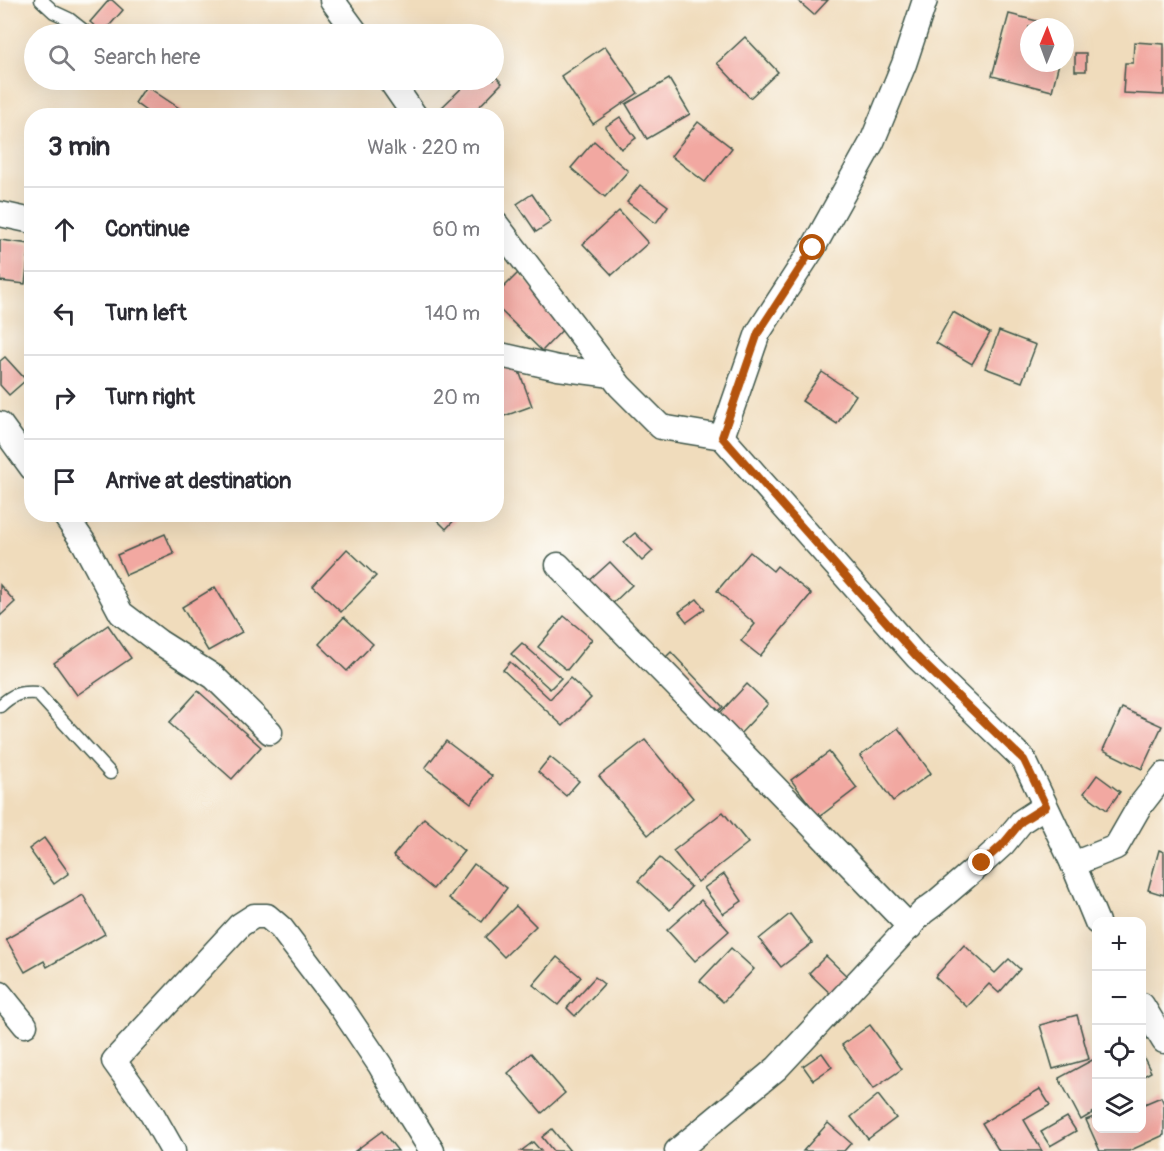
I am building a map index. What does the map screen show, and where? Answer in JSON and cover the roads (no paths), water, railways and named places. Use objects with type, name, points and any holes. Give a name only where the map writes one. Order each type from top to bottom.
[{"type":"street","points":[[332,0],[350,24]]},
{"type":"street","points":[[722,437],[758,333],[813,248],[872,142],[904,64],[926,0]]},
{"type":"street","points":[[397,90],[410,108]]},
{"type":"street","points":[[0,214],[24,219]]},
{"type":"street","points":[[504,234],[620,386],[660,427],[722,437],[917,657],[1024,760],[1095,917]]},
{"type":"street","points":[[504,356],[558,368],[612,375]]},
{"type":"street","points":[[0,424],[24,457]]},
{"type":"street","points":[[70,522],[84,543],[122,613],[159,642],[214,677],[270,732]]},
{"type":"street","points":[[558,565],[910,927]]},
{"type":"street","points":[[1073,864],[1116,847],[1139,807],[1164,775]]},
{"type":"street","points":[[677,1151],[777,1068],[923,912],[1003,844],[1022,821],[1046,806]]},
{"type":"street","points":[[173,1151],[152,1114],[114,1061],[240,925],[254,916],[267,916],[281,928],[341,1007],[380,1065],[432,1151]]},
{"type":"street","points":[[0,994],[25,1025]]},
{"type":"street","points":[[1146,1012],[1164,1041]]},
{"type":"lane","points":[[41,0],[54,12],[75,24]]},
{"type":"lane","points":[[0,706],[22,692],[37,693],[110,773]]}]
